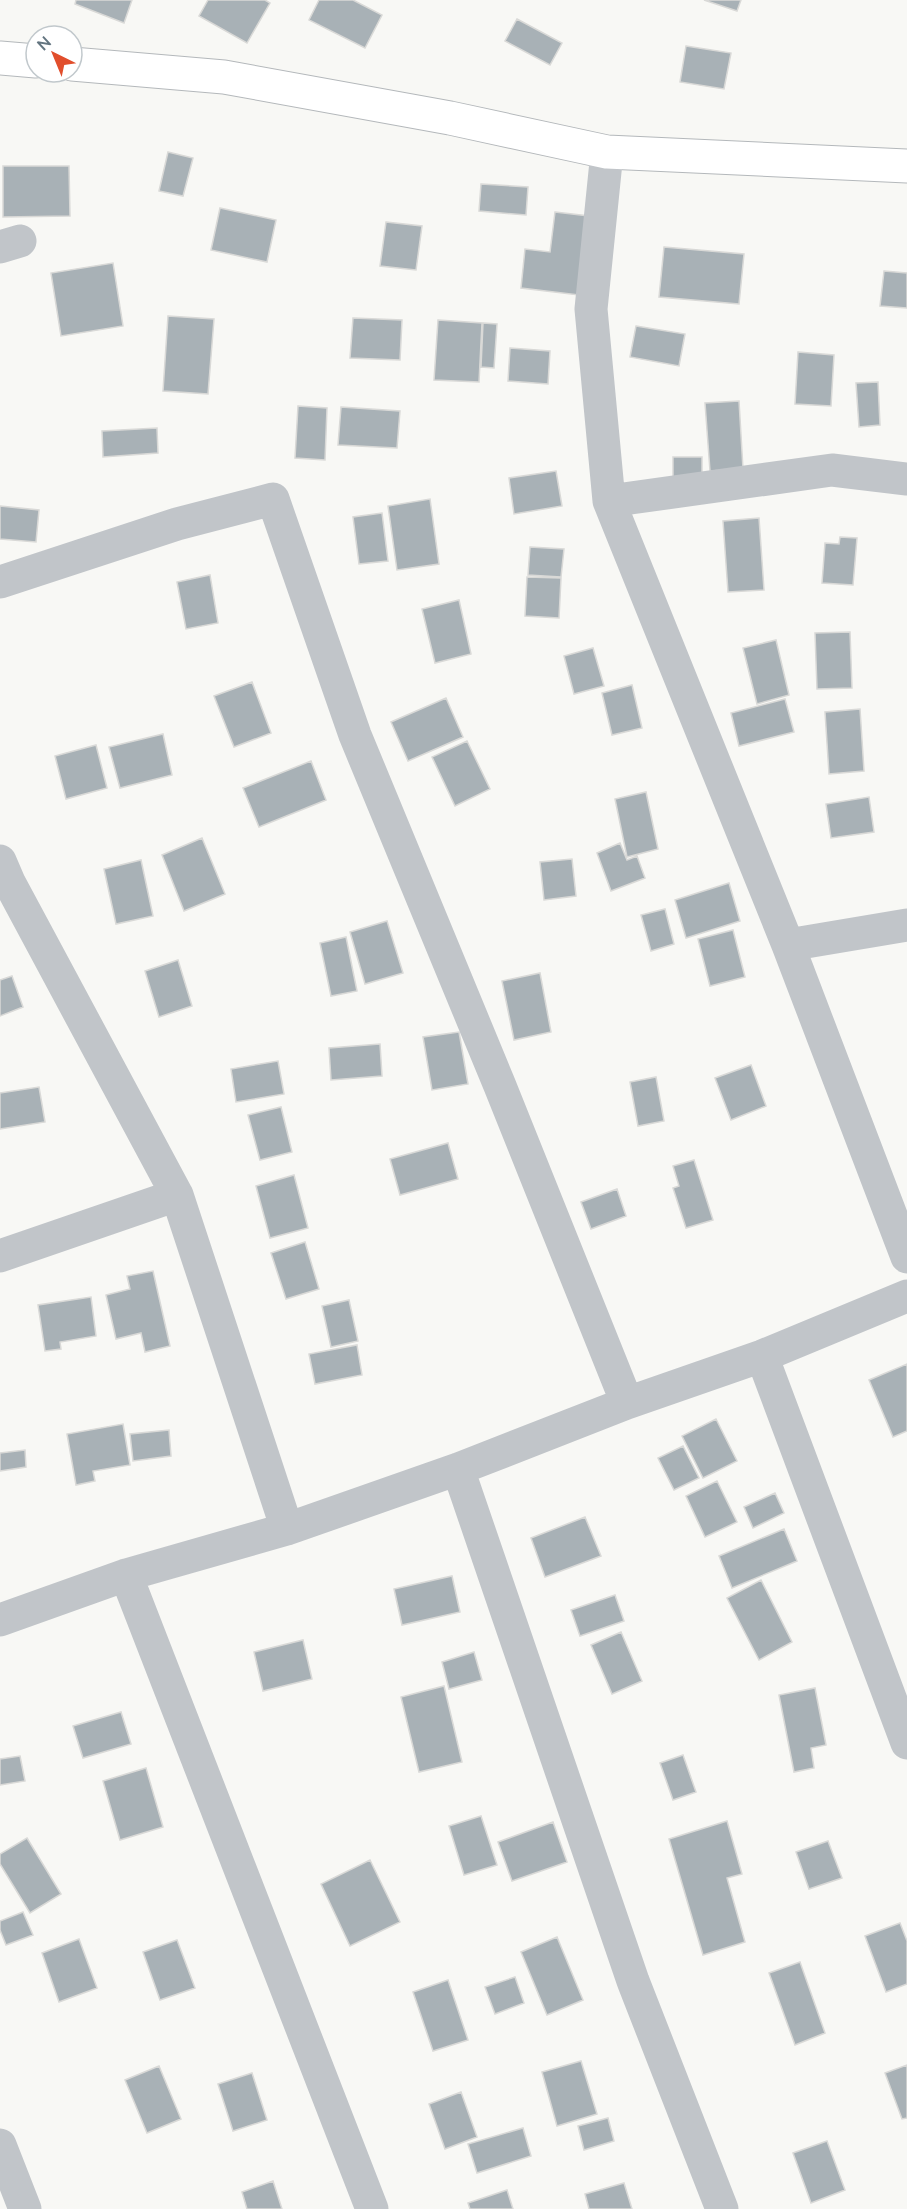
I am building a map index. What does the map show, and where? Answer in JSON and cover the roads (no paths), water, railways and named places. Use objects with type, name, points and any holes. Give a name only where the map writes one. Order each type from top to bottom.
[{"type":"highway","points":[[0,58],[24,60]]},
{"type":"highway","points":[[84,65],[224,77],[450,118],[607,152],[907,166]]},
{"type":"street","points":[[607,152],[591,309],[609,501],[788,945],[907,1257]]},
{"type":"street","points":[[609,501],[832,470],[907,479]]},
{"type":"street","points":[[0,582],[177,524],[273,499],[355,735],[627,1403]]},
{"type":"street","points":[[3,877],[177,1195],[287,1529]]},
{"type":"street","points":[[788,945],[907,925]]},
{"type":"street","points":[[0,1256],[177,1195]]},
{"type":"street","points":[[0,1620],[126,1575],[287,1529],[458,1469],[627,1403],[762,1356],[907,1296]]},
{"type":"street","points":[[762,1356],[907,1743]]},
{"type":"street","points":[[458,1469],[633,1981],[722,2209]]},
{"type":"street","points":[[126,1575],[372,2209]]},
{"type":"street","points":[[0,2145],[25,2209]]}]
